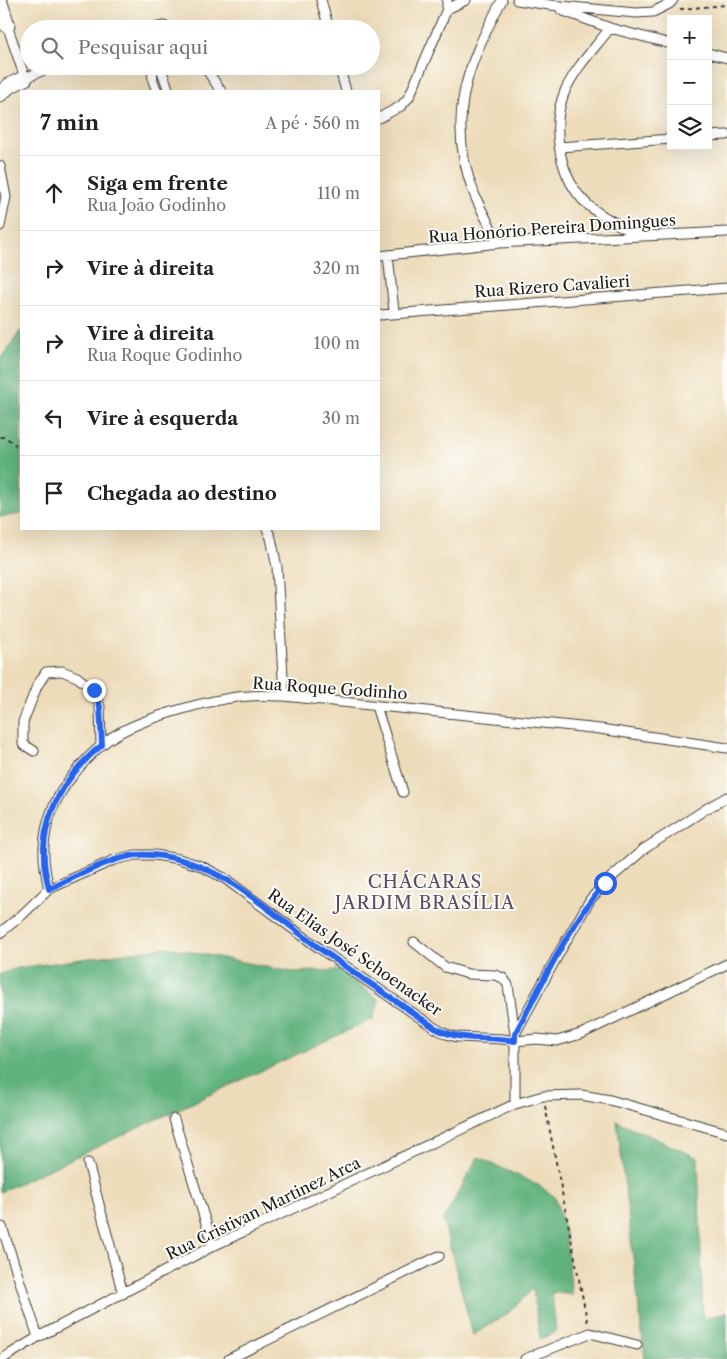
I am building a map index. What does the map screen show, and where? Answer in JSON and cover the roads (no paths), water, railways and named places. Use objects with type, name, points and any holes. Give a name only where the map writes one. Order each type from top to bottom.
[{"type":"highway","points":[[1,1],[7,25]]},
{"type":"highway","points":[[0,94],[9,86],[25,78]]},
{"type":"street","points":[[321,0],[327,20]]},
{"type":"street","points":[[380,117],[402,106],[410,97],[447,4],[466,0]]},
{"type":"street","points":[[499,243],[469,177],[464,157],[460,119],[461,102],[476,53],[502,0]]},
{"type":"street","points":[[517,0],[550,6],[636,13],[656,11],[673,0]]},
{"type":"street","points":[[550,6],[610,28],[667,43]]},
{"type":"street","points":[[7,25],[20,63]]},
{"type":"street","points":[[610,28],[577,71],[566,89],[559,106],[557,122],[559,147],[569,178],[580,198],[600,214],[641,236]]},
{"type":"street","points":[[712,54],[727,58]]},
{"type":"street","points":[[24,75],[25,78],[32,75]]},
{"type":"street","points":[[153,75],[157,90]]},
{"type":"street","points":[[163,75],[169,90]]},
{"type":"street","points":[[210,75],[221,90]]},
{"type":"street","points":[[342,75],[346,90]]},
{"type":"street","points":[[712,136],[727,135]]},
{"type":"street","points":[[559,147],[667,139]]},
{"type":"street","points":[[0,166],[6,197],[0,226]]},
{"type":"street","name":"Rua Honório Pereira Domingues","points":[[384,256],[499,243],[727,232]]},
{"type":"street","points":[[384,256],[394,312]]},
{"type":"street","name":"Rua Rizero Cavalieri","points":[[380,315],[394,312],[727,288]]},
{"type":"street","points":[[267,530],[277,567],[284,696]]},
{"type":"street","points":[[34,751],[23,744],[22,722],[37,686],[46,672],[62,671],[78,677],[94,690],[100,707],[102,745]]},
{"type":"street","name":"Rua Roque Godinho","points":[[49,889],[44,862],[44,849],[49,818],[65,784],[81,765],[102,745],[121,732],[149,720],[208,703],[249,696],[284,696],[617,732],[727,748]]},
{"type":"street","points":[[376,706],[404,792]]},
{"type":"street","points":[[515,1037],[577,921],[590,900],[605,883],[644,849],[727,797]]},
{"type":"street","name":"Rua Elias José Schoenacker","points":[[0,932],[22,915],[49,889],[114,860],[135,855],[155,855],[179,859],[201,866],[224,878],[319,948],[435,1028],[457,1037],[515,1037],[557,1041],[581,1034],[727,964]]},
{"type":"street","points":[[414,942],[444,967],[456,972],[495,975],[503,978],[508,985],[515,1037],[515,1104]]},
{"type":"street","name":"Rua Cristivan Martinez Arca","points":[[2,1359],[38,1337],[214,1246],[515,1104],[544,1096],[581,1095],[610,1100],[727,1134]]},
{"type":"street","points":[[174,1119],[214,1246]]},
{"type":"street","points":[[88,1164],[123,1294]]},
{"type":"street","points":[[2,1227],[38,1337]]},
{"type":"street","points":[[229,1359],[439,1256]]},
{"type":"street","points":[[525,1359],[590,1333],[636,1345]]},
{"type":"district","name":"CHÁCARAS JARDIM BRASÍLIA","points":[[425,892]]}]
